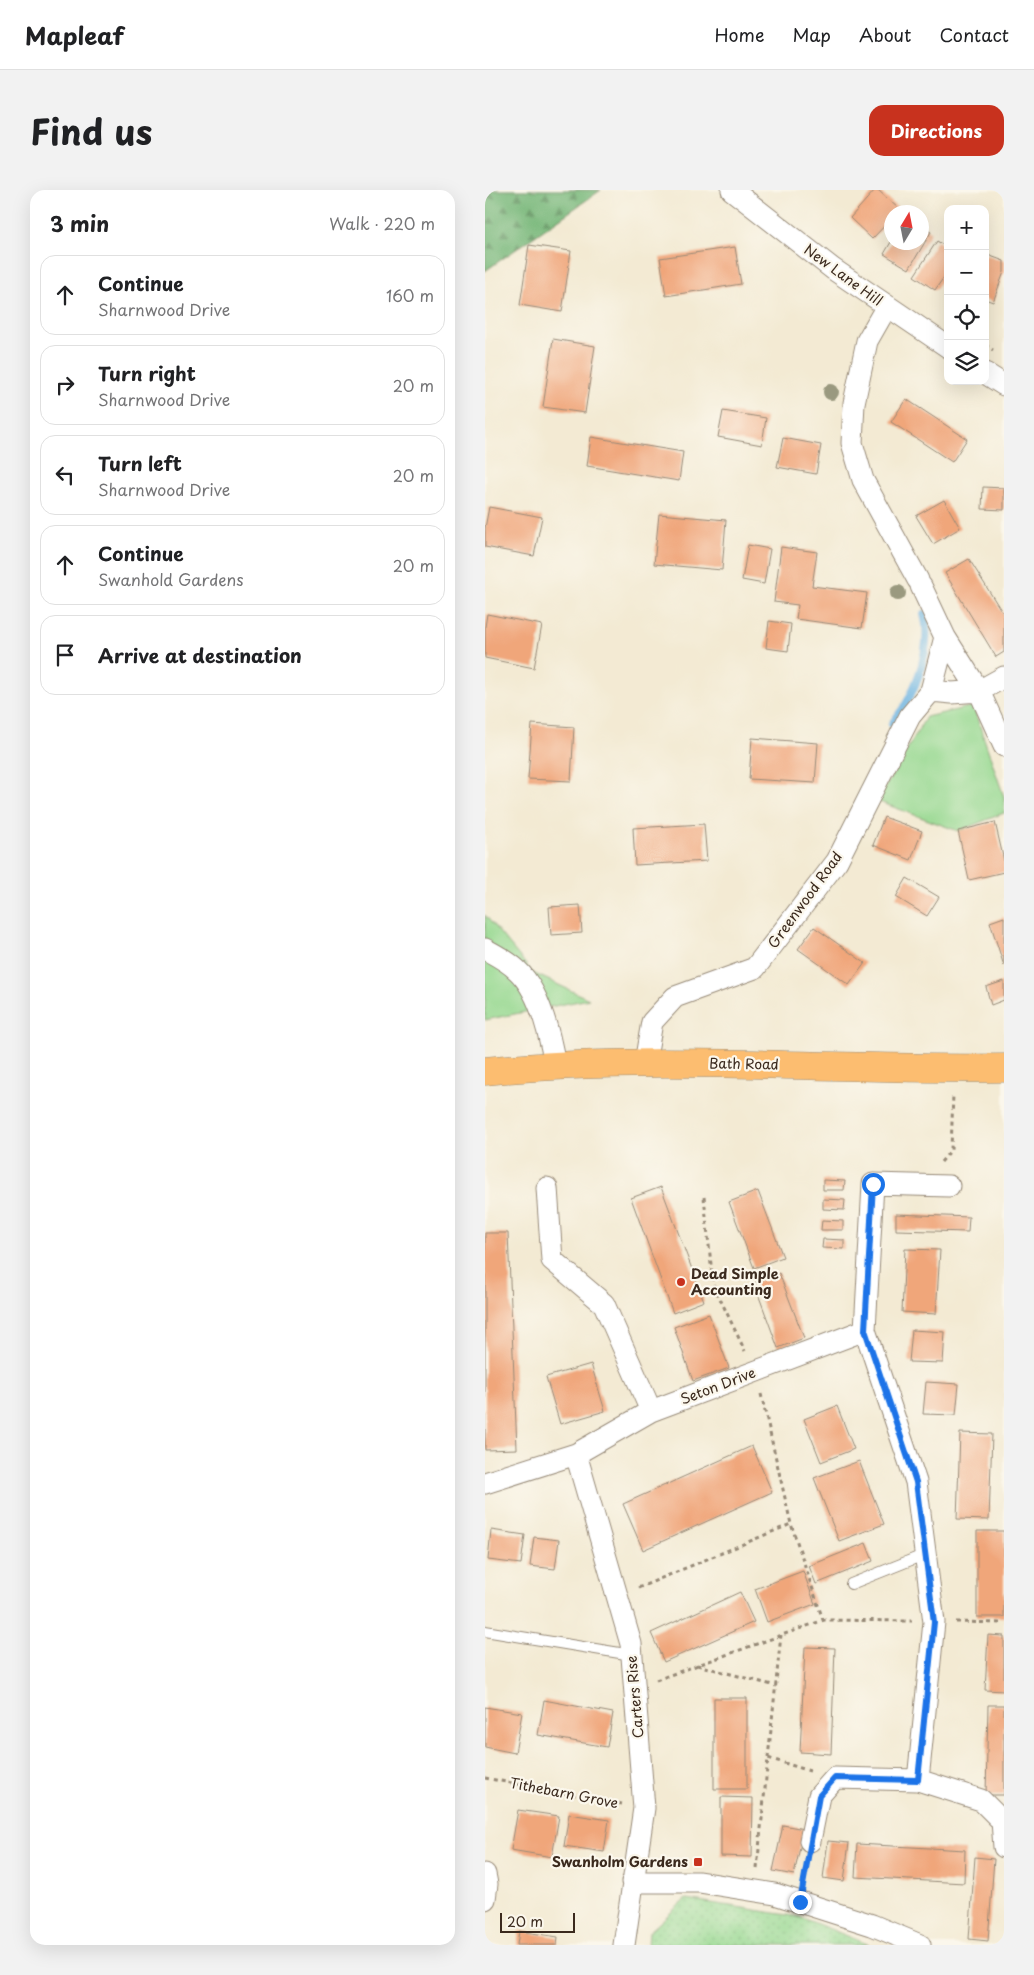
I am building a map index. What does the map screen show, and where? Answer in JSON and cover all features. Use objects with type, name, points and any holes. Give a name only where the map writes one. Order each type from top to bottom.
[{"type":"main road","name":"Bath Road","points":[[485,1071],[645,1063],[1004,1068]]},
{"type":"street","name":"New Lane Hill","points":[[732,190],[833,269],[887,306],[867,341],[854,403],[852,443],[863,480],[919,583],[945,636],[979,691],[1004,746]]},
{"type":"street","points":[[887,306],[944,345]]},
{"type":"street","points":[[989,376],[1004,386]]},
{"type":"street","name":"Greenwood Road","points":[[645,1063],[652,1022],[675,997],[755,968],[837,861],[910,716],[931,691],[945,636]]},
{"type":"street","points":[[931,691],[953,693],[979,691],[1004,677]]},
{"type":"street","points":[[485,949],[518,970],[533,993],[550,1037],[555,1066]]},
{"type":"street","points":[[918,1780],[934,1622],[926,1554],[916,1482],[865,1330],[873,1184],[949,1186]]},
{"type":"street","points":[[547,1188],[552,1260],[604,1304],[651,1411]]},
{"type":"street","name":"Seton Drive","points":[[485,1483],[577,1454],[651,1411],[865,1330]]},
{"type":"street","name":"Carters Rise","points":[[577,1454],[631,1644],[644,1808],[624,1945]]},
{"type":"street","points":[[811,1841],[819,1796],[835,1778],[918,1780],[981,1800],[1002,1821],[1004,1847]]},
{"type":"street","points":[[485,1874],[487,1884],[485,1899]]},
{"type":"street","points":[[632,1882],[699,1882],[775,1894],[872,1925],[920,1945]]},
{"type":"lane","points":[[851,1584],[926,1554]]},
{"type":"lane","points":[[485,1631],[631,1655]]},
{"type":"path","points":[[923,1186],[951,1150],[953,1086]]},
{"type":"path","points":[[704,1197],[713,1284],[755,1372],[791,1524],[823,1620]]},
{"type":"path","points":[[617,1597],[791,1524]]},
{"type":"path","points":[[634,1688],[823,1620],[1004,1622]]},
{"type":"path","points":[[756,1877],[781,1635]]},
{"type":"path","points":[[697,1665],[775,1686]]},
{"type":"path","points":[[768,1758],[835,1778]]},
{"type":"path","name":"Tithebarn Grove","points":[[485,1778],[644,1808]]},
{"type":"path","points":[[800,1902],[811,1841]]},
{"type":"green space","points":[[485,190],[601,190],[485,271]]},
{"type":"green space","points":[[973,706],[1004,797],[1004,813],[958,831],[877,801],[926,717]]},
{"type":"green space","points":[[485,915],[533,973],[589,999],[485,1020]]},
{"type":"green space","points":[[686,1899],[800,1917],[870,1945],[648,1945],[649,1932]]},
{"type":"building","points":[[875,190],[878,190],[895,205],[884,205],[884,226],[872,239],[850,218]]},
{"type":"building","points":[[937,241],[944,245],[944,277],[935,290],[914,276]]},
{"type":"building","points":[[529,245],[571,251],[562,312],[520,305]]},
{"type":"building","points":[[735,247],[741,284],[666,296],[660,258]]},
{"type":"building","points":[[886,250],[920,250],[909,269],[884,254]]},
{"type":"building","points":[[989,255],[1004,261],[1004,272],[993,302],[989,300]]},
{"type":"building","points":[[553,339],[595,346],[585,413],[543,407]]},
{"type":"building","points":[[906,399],[967,439],[952,462],[891,422]]},
{"type":"building","points":[[723,411],[766,418],[762,445],[718,437]]},
{"type":"building","points":[[591,437],[683,452],[679,481],[587,466]]},
{"type":"building","points":[[783,438],[821,445],[816,474],[777,467]]},
{"type":"building","points":[[983,487],[1004,488],[1004,510],[982,509]]},
{"type":"building","points":[[944,500],[960,528],[933,544],[916,516]]},
{"type":"building","points":[[489,507],[542,517],[534,556],[485,547],[485,528]]},
{"type":"building","points":[[659,514],[726,520],[722,570],[654,564]]},
{"type":"building","points":[[748,545],[770,549],[764,584],[742,580]]},
{"type":"building","points":[[781,547],[817,552],[812,586],[867,593],[862,628],[796,619],[798,605],[774,602]]},
{"type":"building","points":[[969,559],[1004,615],[1004,652],[996,657],[945,573]]},
{"type":"building","points":[[487,614],[542,625],[534,668],[485,658]]},
{"type":"building","points":[[769,621],[791,624],[788,651],[766,648]]},
{"type":"building","points":[[532,724],[574,727],[571,781],[528,779]]},
{"type":"building","points":[[752,738],[818,743],[815,783],[749,779]]},
{"type":"building","points":[[884,817],[922,831],[911,860],[873,845]]},
{"type":"building","points":[[995,822],[1004,861],[1004,872],[969,880],[958,831]]},
{"type":"building","points":[[704,824],[707,861],[635,865],[633,828]]},
{"type":"building","points":[[907,878],[939,897],[927,916],[896,897]]},
{"type":"building","points":[[580,905],[582,933],[551,935],[549,907]]},
{"type":"building","points":[[1004,917],[1004,966],[990,922]]},
{"type":"building","points":[[814,927],[865,963],[849,985],[798,949]]},
{"type":"building","points":[[1004,981],[1004,1000],[991,1005],[986,987]]},
{"type":"building","points":[[823,1180],[845,1181],[844,1190],[823,1190]]},
{"type":"building","points":[[661,1187],[704,1301],[673,1313],[631,1198]]},
{"type":"building","points":[[758,1191],[783,1257],[754,1268],[729,1202]]},
{"type":"building","points":[[823,1199],[845,1200],[844,1210],[823,1209]]},
{"type":"building","points":[[896,1214],[969,1217],[968,1232],[896,1230]]},
{"type":"building","points":[[822,1220],[843,1221],[843,1230],[821,1230]]},
{"type":"building","points":[[485,1233],[508,1233],[517,1449],[485,1450]]},
{"type":"building","points":[[823,1239],[844,1240],[844,1249],[822,1248]]},
{"type":"building","points":[[905,1249],[940,1250],[936,1314],[902,1312]]},
{"type":"building","points":[[779,1273],[804,1338],[778,1348],[754,1283]]},
{"type":"building","points":[[709,1314],[729,1368],[693,1381],[674,1327]]},
{"type":"building","points":[[912,1330],[945,1332],[943,1363],[909,1362]]},
{"type":"building","points":[[591,1364],[605,1411],[560,1424],[546,1377]]},
{"type":"building","points":[[926,1382],[959,1384],[956,1415],[923,1414]]},
{"type":"building","points":[[837,1406],[854,1449],[821,1462],[804,1419]]},
{"type":"building","points":[[960,1433],[992,1434],[989,1520],[957,1519]]},
{"type":"building","points":[[752,1446],[772,1492],[643,1550],[623,1504]]},
{"type":"building","points":[[859,1461],[884,1524],[839,1541],[814,1478]]},
{"type":"building","points":[[491,1530],[525,1535],[521,1564],[488,1560]]},
{"type":"building","points":[[977,1531],[1004,1531],[1004,1617],[977,1617]]},
{"type":"building","points":[[534,1537],[559,1540],[555,1569],[530,1566]]},
{"type":"building","points":[[866,1543],[873,1561],[816,1584],[809,1566]]},
{"type":"building","points":[[803,1571],[815,1604],[767,1622],[755,1589]]},
{"type":"building","points":[[740,1592],[754,1622],[664,1662],[651,1633]]},
{"type":"building","points":[[988,1635],[1004,1636],[1004,1691],[985,1690]]},
{"type":"building","points":[[805,1647],[835,1648],[831,1754],[800,1752]]},
{"type":"building","points":[[714,1698],[747,1698],[747,1789],[714,1789]]},
{"type":"building","points":[[544,1700],[613,1713],[607,1747],[538,1735]]},
{"type":"building","points":[[988,1705],[1004,1705],[1004,1795],[986,1795]]},
{"type":"building","points":[[485,1707],[522,1713],[515,1753],[485,1747]]},
{"type":"building","points":[[721,1797],[753,1798],[752,1857],[721,1856]]},
{"type":"building","points":[[518,1810],[559,1816],[552,1857],[511,1850]]},
{"type":"building","points":[[569,1814],[609,1820],[604,1852],[564,1846]]},
{"type":"building","points":[[783,1825],[804,1829],[794,1875],[773,1871]]},
{"type":"building","points":[[828,1841],[849,1843],[844,1881],[823,1878]]},
{"type":"building","points":[[857,1844],[965,1850],[964,1883],[855,1877]]},
{"type":"building","points":[[975,1857],[994,1859],[988,1941],[969,1939]]},
{"type":"building","points":[[519,1931],[558,1937],[557,1945],[517,1945]]},
{"type":"waterway","points":[[892,724],[905,706],[922,665],[926,644],[924,614]]},
{"type":"place","name":"Dead Simple Accounting","points":[[681,1282]]},
{"type":"place","name":"Swanholm Gardens","points":[[698,1862]]},
{"type":"route","points":[[800,1902],[819,1796],[835,1778],[918,1780],[934,1622],[916,1482],[865,1330],[873,1184]]}]
